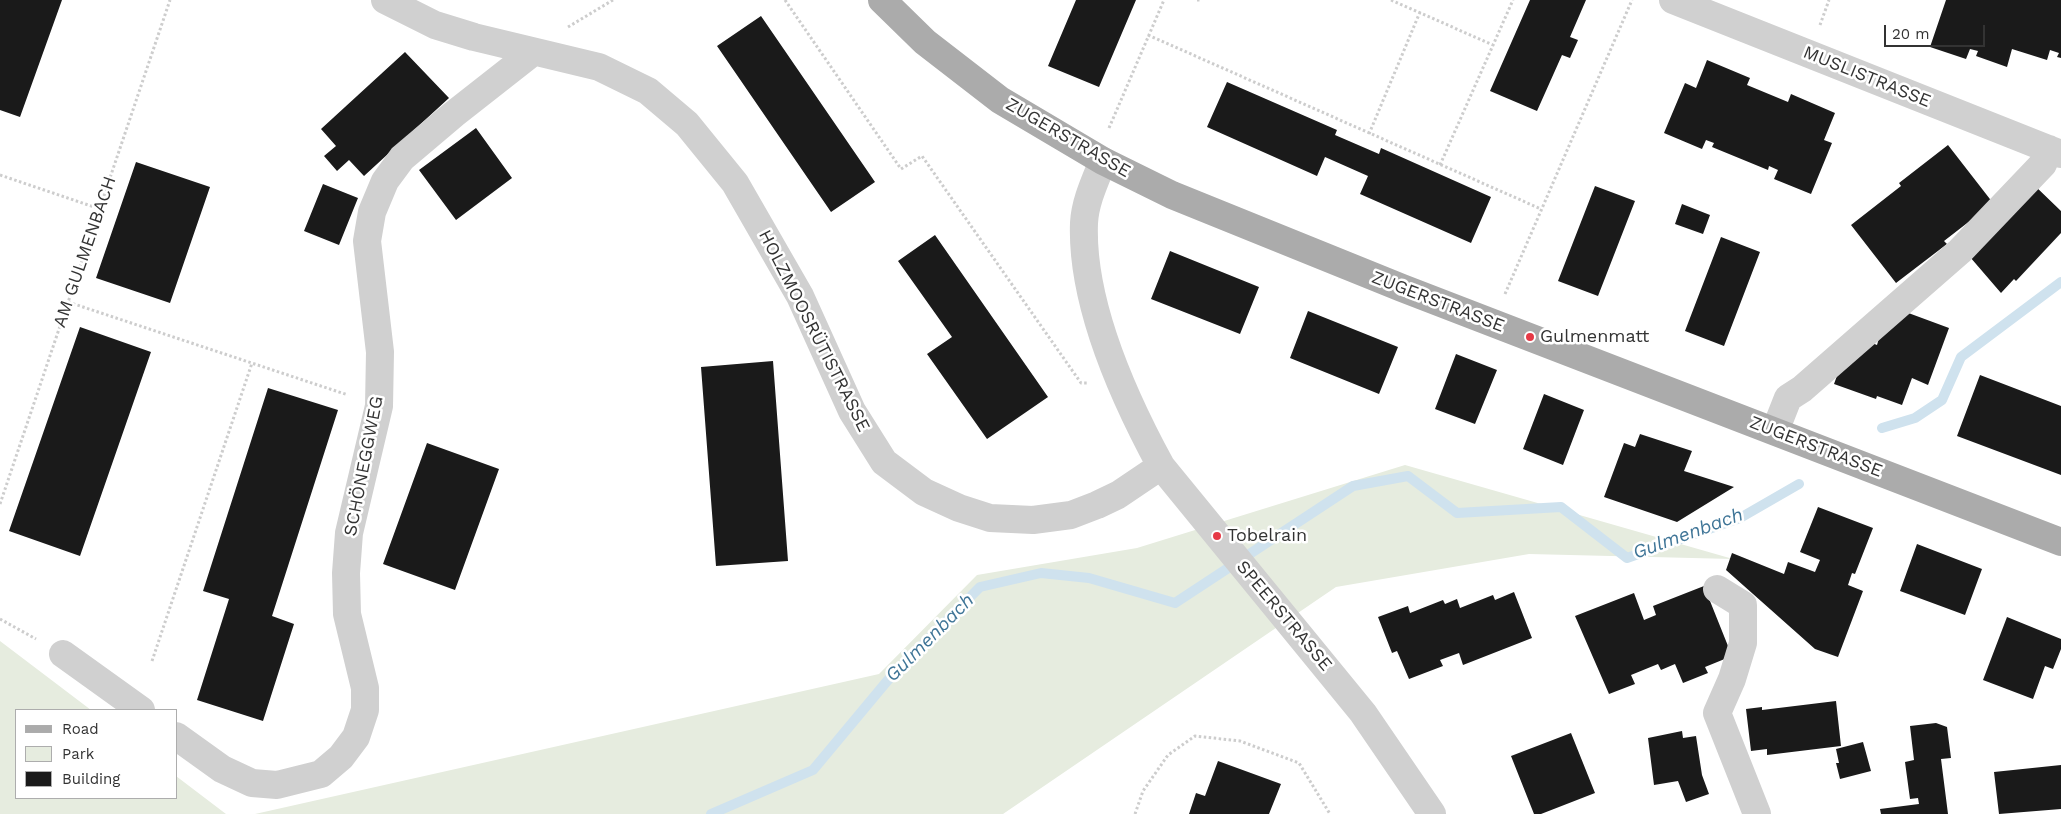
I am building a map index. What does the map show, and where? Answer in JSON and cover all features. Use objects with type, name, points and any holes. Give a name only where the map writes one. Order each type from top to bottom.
[{"type":"main road","name":"ZUGERSTRASSE","points":[[882,0],[925,42],[1000,100],[1103,161],[1172,194],[1280,240],[2061,542]]},
{"type":"street","name":"HOLZMOOSRÜTISTRASSE","points":[[385,0],[435,25],[533,52],[600,67],[648,92],[687,124],[735,183],[800,296],[852,411],[884,462],[924,492],[959,508],[990,518],[1033,520],[1070,515],[1097,506],[1118,495],[1161,466]]},
{"type":"street","name":"MUSLISTRASSE","points":[[1673,0],[2055,152]]},
{"type":"street","name":"SCHÖNEGGWEG","points":[[178,737],[222,769],[252,783],[277,785],[298,782],[321,774],[341,758],[356,737],[365,710],[365,688],[347,614],[347,557],[349,533],[379,406],[380,352],[367,241],[372,212],[386,181],[402,158],[533,52]]},
{"type":"street","points":[[1775,431],[1788,398],[1802,389],[1960,251],[2055,152]]},
{"type":"street","name":"SPEERSTRASSE","points":[[1103,161],[1091,192],[1084,221],[1086,270],[1106,344],[1121,386],[1139,425],[1161,466],[1364,713],[1432,814]]},
{"type":"street","points":[[1717,589],[1743,605],[1743,643],[1732,679],[1717,713],[1757,814]]},
{"type":"street","points":[[63,654],[140,709]]},
{"type":"path","name":"AM GULMENBACH","points":[[0,504],[170,0]]},
{"type":"path","points":[[564,29],[613,0]]},
{"type":"path","points":[[785,0],[901,169],[922,156],[1081,383],[1121,386]]},
{"type":"path","points":[[1108,129],[1164,0]]},
{"type":"path","points":[[1391,0],[1493,45]]},
{"type":"path","points":[[1440,165],[1513,0]]},
{"type":"path","points":[[1495,324],[1508,287],[1632,0]]},
{"type":"path","points":[[1369,134],[1420,12]]},
{"type":"path","points":[[1148,35],[1541,209]]},
{"type":"path","points":[[0,175],[100,209]]},
{"type":"path","points":[[68,302],[379,406]]},
{"type":"path","points":[[152,661],[252,363]]},
{"type":"path","points":[[0,618],[63,654]]},
{"type":"path","points":[[1135,814],[1143,791],[1168,755],[1195,736],[1240,740],[1299,763],[1330,814]]},
{"type":"green space","points":[[1405,465],[1733,559],[1529,554],[1336,587],[1003,814],[255,814],[879,674],[977,575],[1137,548]]},
{"type":"green space","points":[[0,641],[90,709],[15,709],[15,799],[178,799],[178,778],[226,814],[0,814]]},
{"type":"building","points":[[0,0],[62,0],[20,117],[0,110]]},
{"type":"building","points":[[1076,0],[1136,0],[1099,87],[1048,66]]},
{"type":"building","points":[[1530,0],[1586,0],[1570,37],[1578,40],[1570,58],[1562,55],[1537,111],[1490,91]]},
{"type":"building","points":[[1946,0],[2061,0],[2061,58],[2057,57],[2059,53],[2050,50],[2047,60],[2012,49],[2007,67],[1976,56],[1978,51],[1970,49],[1966,59],[1930,47]]},
{"type":"building","points":[[761,16],[875,182],[831,212],[717,46]]},
{"type":"building","points":[[405,52],[449,98],[364,176],[349,160],[337,171],[324,156],[336,146],[321,129]]},
{"type":"building","points":[[1707,60],[1750,78],[1747,85],[1788,102],[1791,94],[1835,113],[1824,140],[1832,143],[1811,194],[1774,179],[1778,170],[1769,166],[1768,170],[1712,147],[1714,143],[1706,140],[1702,149],[1664,133],[1685,83],[1696,88]]},
{"type":"building","points":[[1227,82],[1337,130],[1335,135],[1379,154],[1381,148],[1491,197],[1471,243],[1360,194],[1368,176],[1325,157],[1317,176],[1207,127]]},
{"type":"building","points":[[476,128],[512,178],[456,220],[419,170]]},
{"type":"building","points":[[1948,145],[1993,203],[1944,241],[1947,244],[1896,283],[1851,225],[1901,186],[1899,183]]},
{"type":"building","points":[[136,162],[210,187],[170,303],[96,278]]},
{"type":"building","points":[[323,184],[358,198],[339,245],[304,231]]},
{"type":"building","points":[[2033,184],[2061,211],[2061,233],[2016,281],[2014,279],[2001,293],[1970,257]]},
{"type":"building","points":[[1595,186],[1635,201],[1598,296],[1558,281]]},
{"type":"building","points":[[1682,204],[1710,215],[1703,234],[1675,224]]},
{"type":"building","points":[[935,235],[1048,397],[987,439],[927,354],[952,337],[898,261]]},
{"type":"building","points":[[1721,237],[1760,252],[1724,346],[1685,331]]},
{"type":"building","points":[[1170,251],[1259,287],[1240,334],[1151,299]]},
{"type":"building","points":[[1308,311],[1398,347],[1379,394],[1290,358]]},
{"type":"building","points":[[1903,311],[1949,328],[1928,385],[1912,378],[1902,405],[1877,396],[1876,399],[1834,384],[1842,362],[1850,365],[1860,338],[1877,345],[1879,338]]},
{"type":"building","points":[[80,327],[151,352],[80,556],[9,531]]},
{"type":"building","points":[[1456,354],[1497,370],[1475,424],[1435,409]]},
{"type":"building","points":[[773,361],[788,561],[716,566],[701,367]]},
{"type":"building","points":[[1980,375],[2061,406],[2061,475],[1957,436]]},
{"type":"building","points":[[268,388],[338,410],[272,616],[294,624],[263,721],[197,700],[229,599],[203,591]]},
{"type":"building","points":[[1544,394],[1584,410],[1563,465],[1523,449]]},
{"type":"building","points":[[1640,434],[1692,451],[1684,471],[1734,487],[1677,522],[1604,497],[1624,443],[1635,447]]},
{"type":"building","points":[[427,443],[499,469],[455,590],[383,564]]},
{"type":"building","points":[[1818,507],[1873,528],[1855,574],[1852,573],[1848,585],[1863,591],[1838,657],[1815,649],[1726,570],[1732,553],[1784,574],[1788,562],[1815,572],[1820,560],[1800,552]]},
{"type":"building","points":[[1917,544],[1982,569],[1965,615],[1900,591]]},
{"type":"building","points":[[1704,586],[1732,656],[1705,667],[1708,673],[1683,683],[1675,664],[1661,670],[1658,664],[1631,675],[1635,684],[1609,694],[1575,616],[1634,593],[1644,620],[1656,615],[1653,606]]},
{"type":"building","points":[[1514,592],[1532,638],[1463,665],[1459,653],[1440,660],[1443,666],[1409,679],[1397,651],[1392,653],[1378,617],[1408,606],[1410,613],[1443,600],[1445,604],[1457,599],[1460,608],[1493,595],[1495,600]]},
{"type":"building","points":[[2007,617],[2061,639],[2061,649],[2053,669],[2045,666],[2033,699],[1983,680]]},
{"type":"building","points":[[1836,701],[1841,746],[1767,755],[1767,749],[1751,751],[1746,709],[1762,707],[1762,710]]},
{"type":"building","points":[[1936,723],[1947,727],[1951,758],[1941,759],[1948,814],[1881,814],[1880,809],[1919,804],[1918,798],[1910,799],[1905,762],[1914,760],[1910,726]]},
{"type":"building","points":[[1682,731],[1683,738],[1696,736],[1702,775],[1709,794],[1686,802],[1678,781],[1654,785],[1648,738]]},
{"type":"building","points":[[1571,733],[1595,793],[1541,814],[1534,814],[1511,756]]},
{"type":"building","points":[[1863,742],[1871,771],[1840,779],[1836,763],[1839,763],[1836,749]]},
{"type":"building","points":[[1218,761],[1281,784],[1269,814],[1189,814],[1196,793],[1205,796]]},
{"type":"building","points":[[2061,765],[2061,809],[1999,814],[1994,772]]},
{"type":"waterway","name":"Gulmenbach","points":[[1882,428],[1915,418],[1942,400],[1961,357],[2061,282]]},
{"type":"waterway","name":"Gulmenbach","points":[[711,814],[813,770],[888,680],[980,587],[1041,573],[1089,578],[1175,603],[1353,486],[1408,476],[1457,513],[1561,507],[1627,558],[1740,518],[1799,484]]},
{"type":"place","name":"Gulmenmatt","points":[[1530,337]]},
{"type":"place","name":"Tobelrain","points":[[1217,536]]}]
